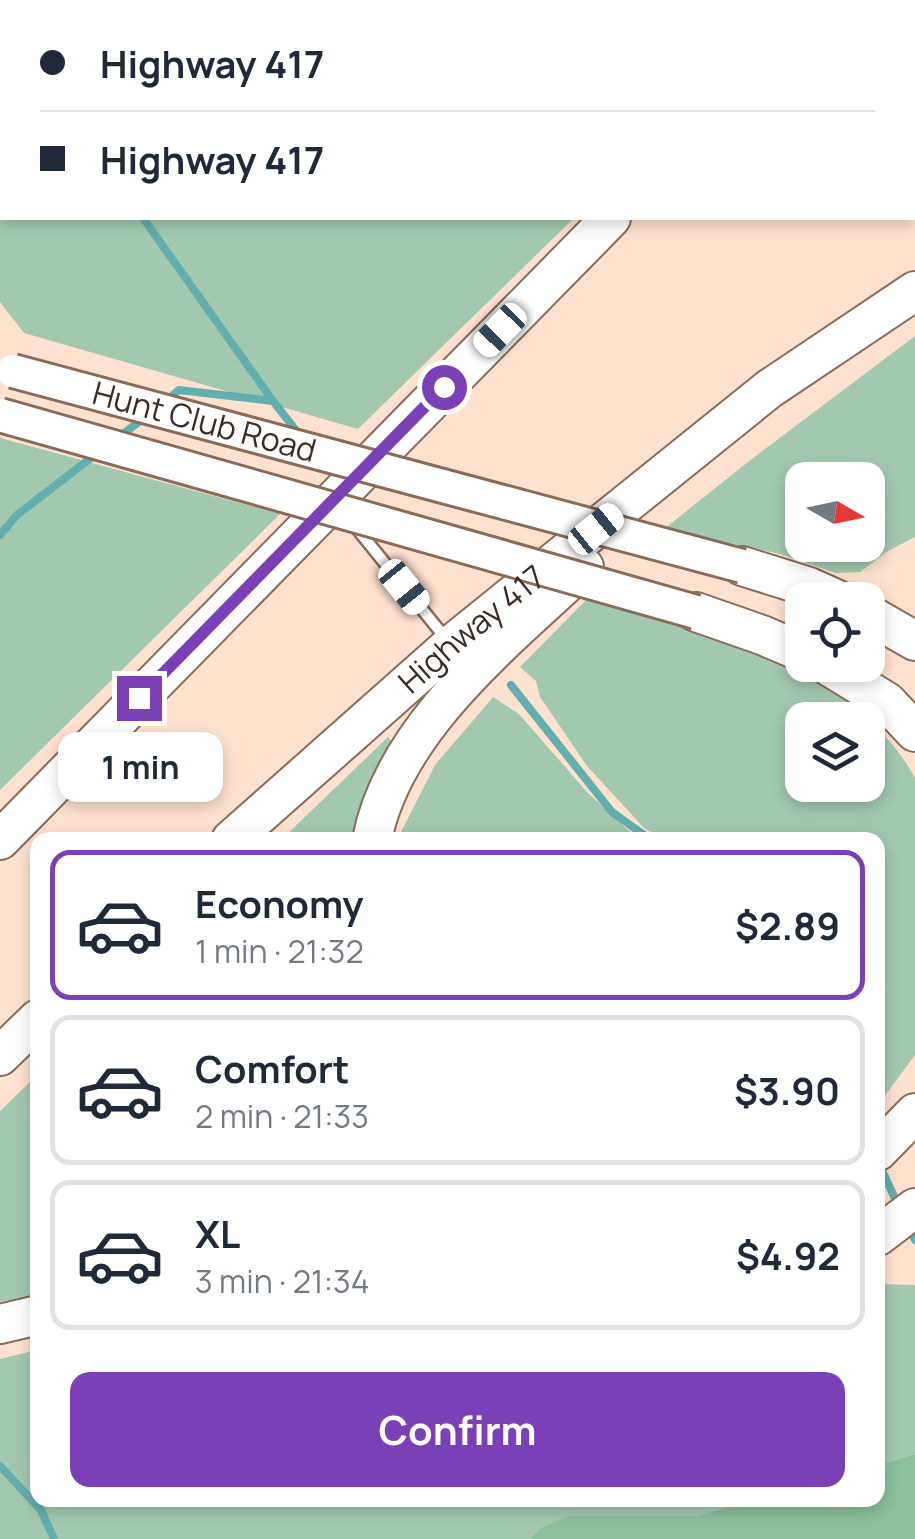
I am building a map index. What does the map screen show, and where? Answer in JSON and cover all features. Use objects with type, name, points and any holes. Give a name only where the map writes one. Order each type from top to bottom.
[{"type":"highway","points":[[0,840],[608,220]]},
{"type":"highway","points":[[374,832],[400,762],[440,708],[488,658],[695,469],[915,294]]},
{"type":"highway","name":"Highway 417","points":[[241,832],[451,645],[769,389],[915,294]]},
{"type":"highway","points":[[742,566],[793,582]]},
{"type":"highway","points":[[696,612],[785,646]]},
{"type":"highway","points":[[885,624],[915,642]]},
{"type":"highway","points":[[854,682],[887,702],[915,732]]},
{"type":"highway","points":[[0,1056],[30,1027]]},
{"type":"highway","points":[[885,1144],[913,1116]]},
{"type":"highway","points":[[885,1231],[915,1208]]},
{"type":"highway","points":[[0,1324],[30,1317]]},
{"type":"main road","name":"Hunt Club Road","points":[[13,371],[742,566]]},
{"type":"main road","name":"Hunt Club Road","points":[[0,415],[696,612]]},
{"type":"lane","points":[[333,500],[451,645]]},
{"type":"green space","points":[[0,220],[572,220],[358,429],[24,333],[0,302]]},
{"type":"green space","points":[[915,336],[915,537],[885,553],[885,462],[785,462],[785,556],[664,529]]},
{"type":"green space","points":[[0,438],[280,514],[0,790]]},
{"type":"green space","points":[[804,562],[873,562],[860,572],[836,573]]},
{"type":"green space","points":[[588,598],[743,641],[785,659],[785,682],[824,682],[848,702],[785,702],[785,802],[885,802],[885,737],[896,749],[915,778],[915,1055],[885,1096],[885,832],[652,832],[587,766],[540,697],[536,681],[520,667]]},
{"type":"green space","points":[[493,697],[519,714],[587,792],[630,832],[401,832],[435,765]]},
{"type":"green space","points":[[388,737],[392,742],[360,832],[289,832]]},
{"type":"green space","points":[[30,1082],[30,1297],[0,1302],[0,1111]]},
{"type":"green space","points":[[885,1284],[915,1285],[915,1454],[885,1463]]},
{"type":"green space","points":[[30,1352],[30,1507],[728,1507],[696,1516],[569,1516],[540,1528],[530,1539],[0,1539],[0,1359]]},
{"type":"green space","points":[[915,1454],[915,1539],[530,1539],[540,1528],[568,1516],[696,1516],[728,1507],[885,1507],[885,1463]]},
{"type":"waterway","points":[[144,220],[301,437]]},
{"type":"waterway","points":[[167,400],[179,390],[273,401]]},
{"type":"waterway","points":[[119,437],[144,418]]},
{"type":"waterway","points":[[0,535],[17,515],[96,454]]},
{"type":"waterway","points":[[511,685],[612,812],[640,832]]},
{"type":"waterway","points":[[885,1177],[899,1207]]},
{"type":"waterway","points":[[908,1225],[915,1240]]},
{"type":"waterway","points":[[0,1466],[30,1498]]},
{"type":"waterway","points":[[38,1507],[54,1539]]},
{"type":"route","points":[[139,698],[444,387]]}]
